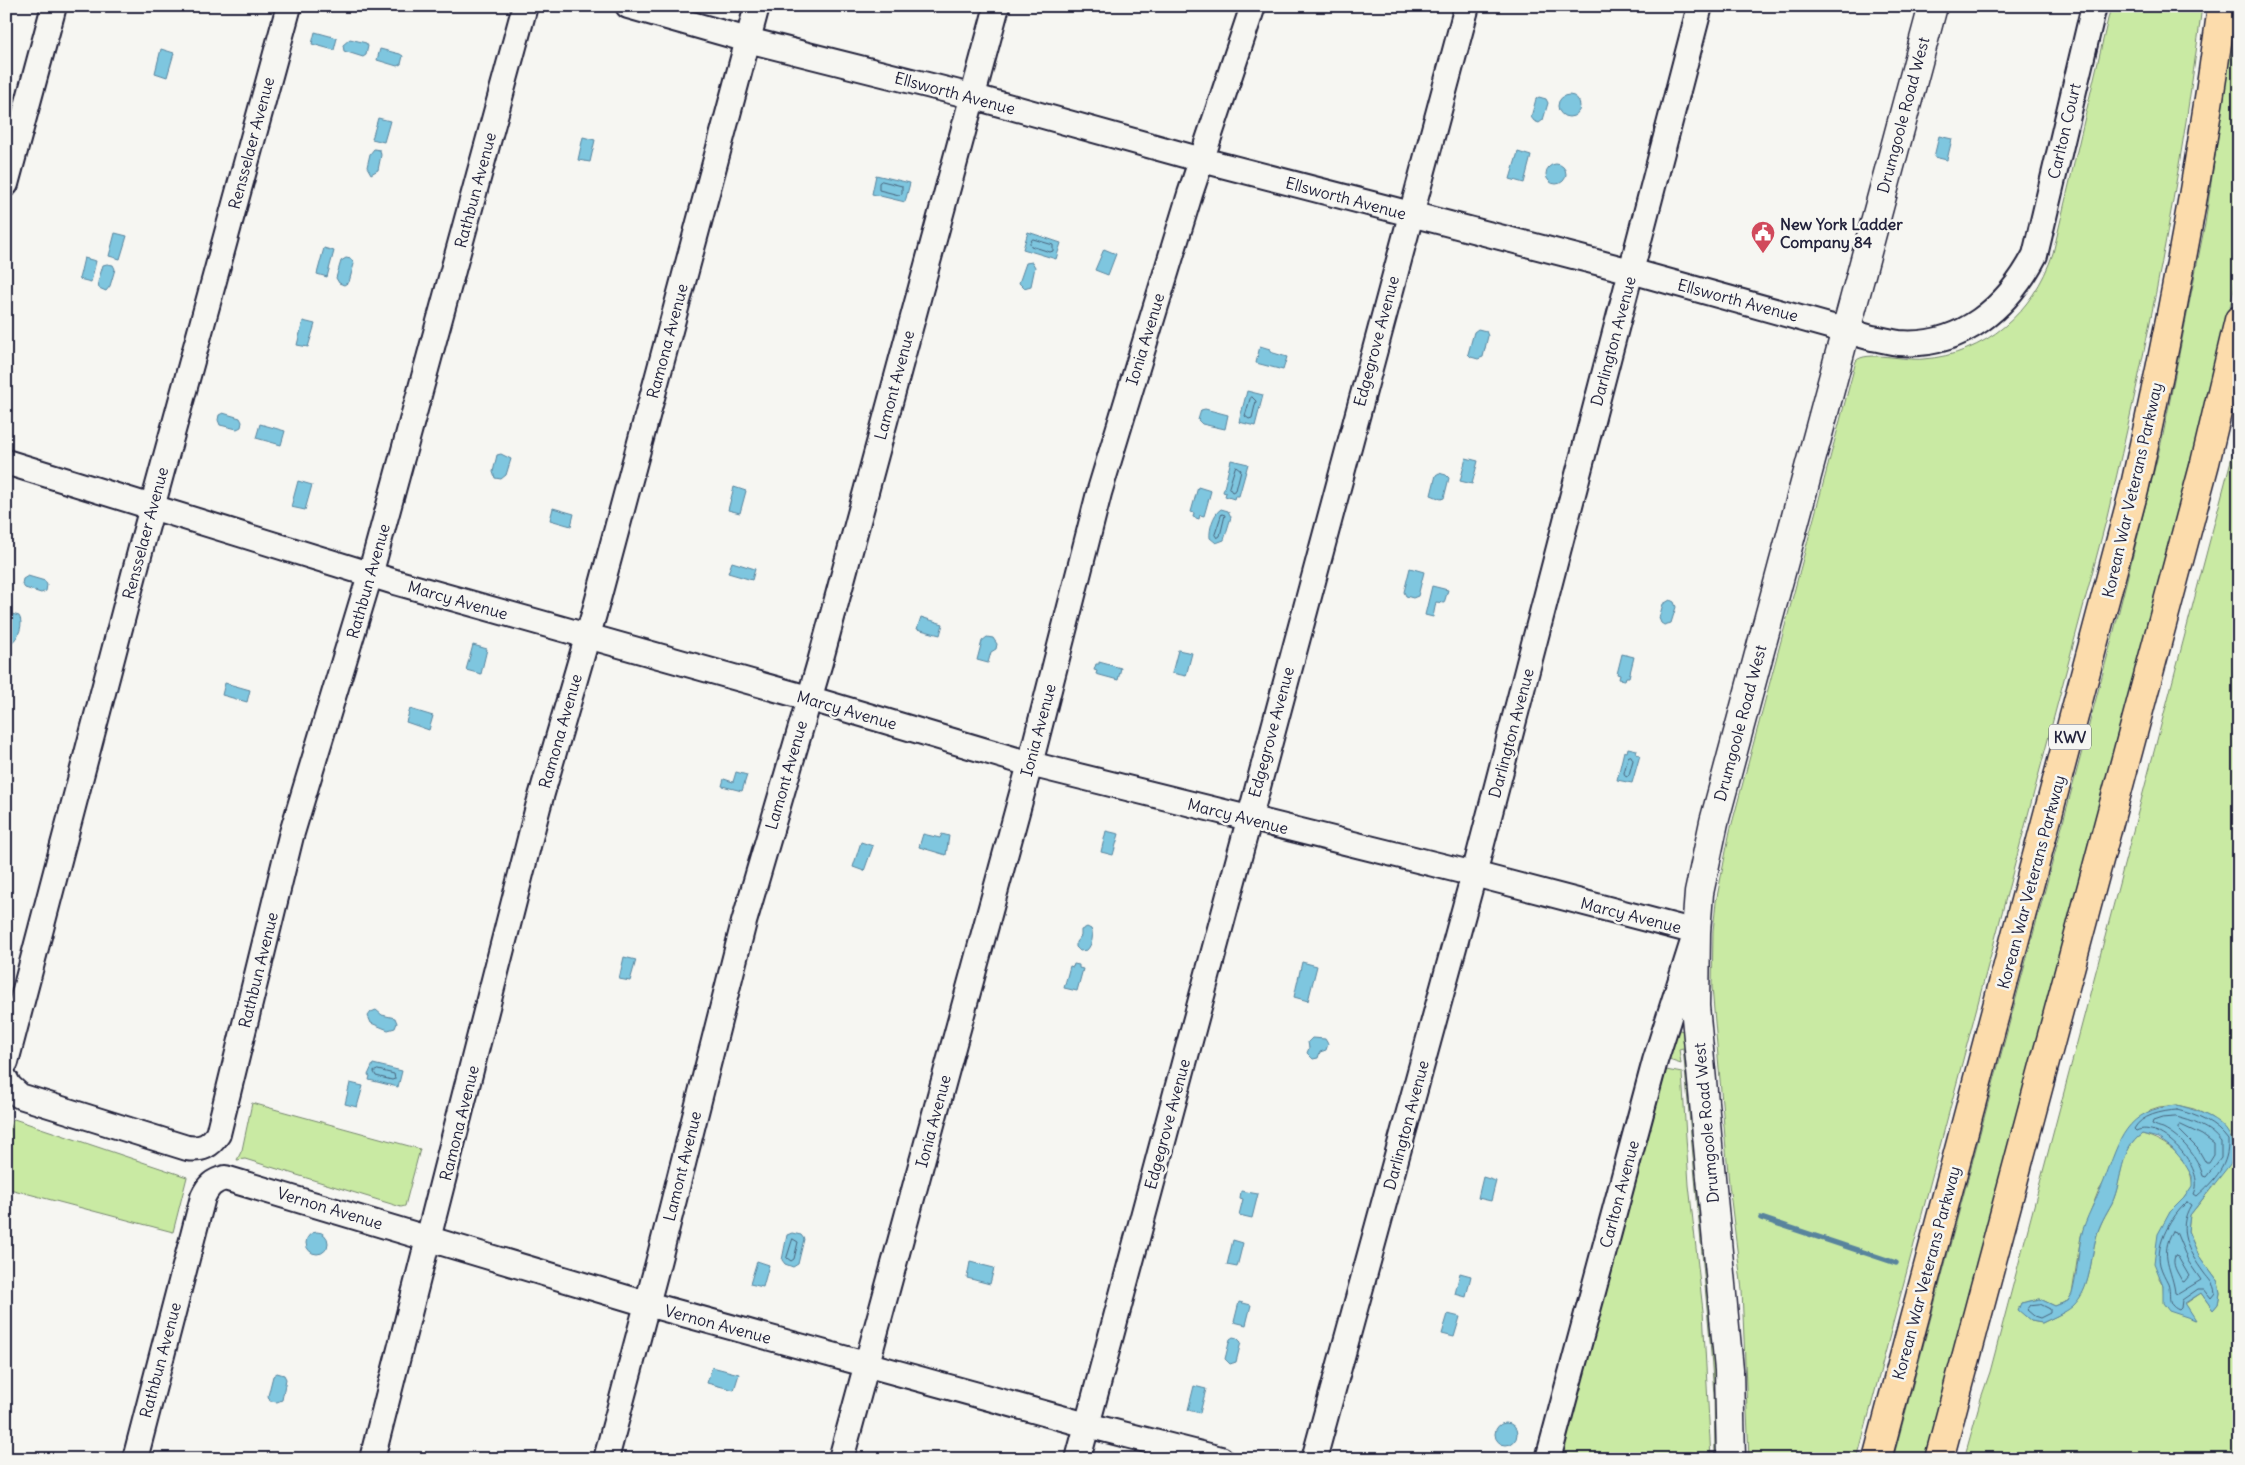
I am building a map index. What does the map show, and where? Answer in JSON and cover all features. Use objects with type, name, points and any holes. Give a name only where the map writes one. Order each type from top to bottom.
[{"type":"highway","name":"Korean War Veterans Parkway","points":[[1877,1459],[2134,490],[2164,354],[2190,216],[2222,6]]},
{"type":"highway","points":[[1939,1459],[2203,473],[2239,320]]},
{"type":"main road","name":"Drumgoole Road West","points":[[1731,1459],[1729,1370],[1696,1006],[1696,932],[1702,875],[1714,822],[1933,6]]},
{"type":"street","points":[[7,176],[54,6]]},
{"type":"street","name":"Rensselaer Avenue","points":[[6,1062],[152,506],[289,6]]},
{"type":"street","name":"Rathbun Avenue","points":[[13,1088],[187,1148],[202,1148],[210,1144],[218,1134],[291,836],[370,574],[525,6]]},
{"type":"street","name":"Ellsworth Avenue","points":[[628,6],[748,40],[971,96],[1202,160],[1631,271],[1898,343],[1922,342],[1949,336],[1989,315],[2009,297],[2023,279],[2035,256]]},
{"type":"street","name":"Ramona Avenue","points":[[372,1459],[430,1238],[538,807],[588,638],[757,6]]},
{"type":"street","name":"Lamont Avenue","points":[[606,1459],[744,922],[808,698],[996,6]]},
{"type":"street","name":"Ionia Avenue","points":[[841,1459],[1030,764],[1099,494],[1202,160],[1253,6]]},
{"type":"street","name":"Edgegrove Avenue","points":[[1078,1459],[1467,6]]},
{"type":"street","name":"Darlington Avenue","points":[[1314,1459],[1474,874],[1700,6]]},
{"type":"street","name":"Carlton Court","points":[[2035,256],[2094,6]]},
{"type":"street","name":"Marcy Avenue","points":[[6,462],[370,574],[588,638],[808,698],[1030,764],[1474,874],[1696,932]]},
{"type":"street","name":"Carlton Avenue","points":[[1548,1459],[1655,1061],[1696,932]]},
{"type":"street","name":"Vernon Avenue","points":[[218,1180],[234,1179],[647,1304],[1087,1425],[1221,1459]]},
{"type":"street","name":"Rathbun Avenue","points":[[135,1459],[203,1197],[210,1186],[218,1180]]},
{"type":"green space","points":[[2111,6],[2202,6],[2184,135],[2162,263],[2107,517],[1857,1459],[1749,1459],[1742,1290],[1729,1184],[1712,987],[1713,931],[1716,902],[1730,831],[1856,361],[1868,356],[1923,359],[1946,356],[1967,349],[2004,327],[2033,294],[2045,274],[2053,253]]},
{"type":"green space","points":[[2237,6],[2239,265],[2222,346],[1927,1459],[1893,1459],[2113,635],[2163,435],[2205,224]]},
{"type":"green space","points":[[2239,430],[2239,1459],[1964,1459],[1990,1372]],"holes":[[[2177,1105],[2194,1109],[2212,1118],[2214,1185],[2190,1215],[2188,1231],[2199,1256],[2218,1282],[2220,1293],[2218,1304],[2213,1310],[2201,1293],[2185,1304],[2195,1320],[2164,1303],[2163,1285],[2159,1278],[2170,1212],[2193,1186],[2187,1167],[2176,1152],[2160,1141],[2142,1134],[2134,1141],[2125,1157],[2112,1203],[2097,1233],[2089,1274],[2083,1291],[2072,1306],[2062,1313],[2042,1323],[2031,1321],[2019,1310],[2021,1303],[2040,1299],[2055,1306],[2068,1301],[2072,1294],[2081,1236],[2098,1192],[2150,1110]]]},
{"type":"green space","points":[[1679,1030],[1685,1031],[1718,1399],[1719,1459],[1715,1459],[1714,1395],[1710,1340],[1683,1048],[1679,1049],[1681,1064],[1669,1060],[1676,1034]]},
{"type":"green space","points":[[1666,1070],[1682,1073],[1689,1185],[1703,1311],[1711,1459],[1561,1459]]},
{"type":"green space","points":[[252,1103],[420,1149],[405,1206],[401,1207],[245,1159],[237,1160],[242,1150]]},
{"type":"green space","points":[[14,1119],[187,1177],[173,1232],[6,1188],[6,1144]]},
{"type":"water","points":[[315,32],[337,38],[334,50],[312,44]]},
{"type":"water","points":[[350,39],[366,43],[368,46],[366,55],[363,57],[344,51],[343,45]]},
{"type":"water","points":[[161,49],[174,53],[167,77],[155,73]]},
{"type":"water","points":[[380,49],[403,56],[401,64],[397,66],[377,60]]},
{"type":"water","points":[[1569,95],[1577,98],[1580,106],[1577,114],[1569,117],[1561,114],[1558,106],[1561,98]]},
{"type":"water","points":[[1539,97],[1546,99],[1548,103],[1543,120],[1539,123],[1531,117],[1536,99]]},
{"type":"water","points":[[378,118],[390,121],[384,142],[372,139]]},
{"type":"water","points":[[1939,136],[1952,139],[1947,160],[1934,157]]},
{"type":"water","points":[[583,137],[595,140],[590,162],[578,160]]},
{"type":"water","points":[[374,149],[380,150],[381,155],[378,170],[371,174],[367,167],[370,154]]},
{"type":"water","points":[[1518,152],[1531,156],[1524,183],[1510,179]]},
{"type":"water","points":[[1552,164],[1560,164],[1566,170],[1566,178],[1560,184],[1552,184],[1546,178],[1546,170]]},
{"type":"water","points":[[876,175],[910,183],[905,202],[872,194]]},
{"type":"water","points":[[1028,232],[1061,243],[1056,259],[1023,249]]},
{"type":"water","points":[[115,233],[127,236],[120,259],[109,256]]},
{"type":"water","points":[[324,248],[334,251],[327,277],[317,274]]},
{"type":"water","points":[[1104,249],[1116,254],[1108,275],[1095,270]]},
{"type":"water","points":[[84,258],[96,261],[91,282],[79,279]]},
{"type":"water","points":[[346,258],[351,259],[354,264],[349,282],[344,285],[339,283],[336,278],[341,261]]},
{"type":"water","points":[[1032,262],[1035,267],[1031,286],[1024,288],[1019,283],[1026,263]]},
{"type":"water","points":[[103,265],[113,265],[115,269],[110,286],[106,291],[99,288],[98,282]]},
{"type":"water","points":[[303,321],[315,324],[308,347],[297,345]]},
{"type":"water","points":[[1478,329],[1486,331],[1488,336],[1483,357],[1478,359],[1468,354],[1474,332]]},
{"type":"water","points":[[1260,346],[1270,349],[1270,352],[1287,357],[1283,370],[1256,363]]},
{"type":"water","points":[[1247,391],[1263,395],[1255,426],[1239,422]]},
{"type":"water","points":[[1205,409],[1228,415],[1225,429],[1202,424],[1198,420],[1201,410]]},
{"type":"water","points":[[223,413],[240,418],[242,422],[241,427],[237,429],[220,425],[219,415]]},
{"type":"water","points":[[260,424],[285,431],[281,445],[256,438]]},
{"type":"water","points":[[501,454],[511,459],[506,475],[501,479],[495,478],[493,472],[497,455]]},
{"type":"water","points":[[1466,458],[1478,461],[1472,484],[1460,481]]},
{"type":"water","points":[[1231,460],[1248,464],[1239,496],[1235,496],[1234,499],[1225,496],[1226,493],[1223,492]]},
{"type":"water","points":[[1439,473],[1449,478],[1444,498],[1441,499],[1431,495],[1436,475]]},
{"type":"water","points":[[298,481],[312,485],[305,510],[291,507]]},
{"type":"water","points":[[734,487],[746,491],[740,513],[728,510]]},
{"type":"water","points":[[1198,487],[1211,491],[1204,516],[1200,515],[1199,519],[1193,517],[1194,513],[1191,512]]},
{"type":"water","points":[[553,508],[574,514],[571,526],[550,520]]},
{"type":"water","points":[[1221,509],[1228,511],[1231,517],[1224,540],[1216,543],[1210,538],[1210,531],[1214,518]]},
{"type":"water","points":[[732,562],[755,569],[752,580],[728,573]]},
{"type":"water","points":[[1410,568],[1424,572],[1418,596],[1413,598],[1406,596],[1404,592]]},
{"type":"water","points":[[28,576],[45,581],[47,585],[46,591],[41,593],[25,588],[22,584],[23,579]]},
{"type":"water","points":[[1432,586],[1448,590],[1444,603],[1436,602],[1433,617],[1425,615]]},
{"type":"water","points":[[1670,600],[1674,602],[1676,607],[1671,623],[1664,625],[1659,618],[1663,604]]},
{"type":"water","points":[[12,614],[19,616],[21,626],[14,641],[11,643],[6,641],[6,621]]},
{"type":"water","points":[[921,617],[943,624],[940,635],[917,629]]},
{"type":"water","points":[[987,637],[993,638],[997,644],[996,649],[991,652],[988,663],[977,660],[982,641]]},
{"type":"water","points":[[473,645],[487,649],[481,674],[466,670]]},
{"type":"water","points":[[1178,650],[1192,653],[1186,676],[1172,673]]},
{"type":"water","points":[[1622,654],[1634,657],[1629,677],[1626,677],[1625,680],[1619,679],[1620,675],[1617,674]]},
{"type":"water","points":[[1099,662],[1121,668],[1118,680],[1096,674],[1097,671],[1094,670]]},
{"type":"water","points":[[225,683],[250,690],[247,702],[222,695]]},
{"type":"water","points":[[410,709],[433,716],[429,730],[406,722]]},
{"type":"water","points":[[1628,748],[1637,750],[1636,754],[1640,755],[1632,783],[1617,780],[1624,751],[1627,752]]},
{"type":"water","points":[[736,772],[747,775],[742,791],[722,786],[724,779],[733,782]]},
{"type":"water","points":[[1106,831],[1119,834],[1113,855],[1101,852]]},
{"type":"water","points":[[923,834],[940,838],[942,834],[949,836],[946,855],[919,847]]},
{"type":"water","points":[[861,842],[873,846],[864,871],[853,867]]},
{"type":"water","points":[[1087,927],[1092,931],[1091,943],[1087,950],[1080,951],[1076,947],[1076,942],[1081,936],[1081,930]]},
{"type":"water","points":[[624,957],[636,960],[630,981],[619,979]]},
{"type":"water","points":[[1302,962],[1317,966],[1308,1001],[1294,997]]},
{"type":"water","points":[[1074,964],[1079,965],[1079,968],[1083,969],[1077,991],[1064,988],[1070,966],[1073,967]]},
{"type":"water","points":[[376,1010],[382,1015],[395,1018],[397,1023],[395,1028],[388,1030],[371,1023],[368,1016]]},
{"type":"water","points":[[1312,1038],[1325,1039],[1328,1044],[1326,1050],[1320,1052],[1318,1058],[1313,1059],[1307,1053],[1309,1048],[1308,1042]]},
{"type":"water","points":[[373,1064],[402,1071],[398,1087],[369,1080],[370,1076],[368,1075]]},
{"type":"water","points":[[350,1083],[363,1086],[357,1107],[345,1104]]},
{"type":"water","points":[[2177,1105],[2210,1117],[2226,1130],[2231,1139],[2233,1150],[2231,1163],[2190,1215],[2188,1231],[2199,1256],[2218,1282],[2220,1293],[2218,1304],[2213,1310],[2201,1293],[2185,1303],[2196,1320],[2169,1311],[2163,1303],[2163,1285],[2154,1263],[2158,1234],[2170,1212],[2184,1198],[2192,1186],[2192,1176],[2172,1148],[2158,1138],[2142,1134],[2129,1148],[2125,1157],[2116,1194],[2097,1233],[2087,1283],[2079,1299],[2066,1311],[2042,1323],[2031,1321],[2018,1310],[2021,1303],[2040,1299],[2055,1306],[2068,1301],[2072,1294],[2083,1230],[2120,1140],[2127,1129],[2135,1120],[2146,1113]]},
{"type":"water","points":[[1483,1177],[1496,1181],[1491,1201],[1478,1198]]},
{"type":"water","points":[[1241,1191],[1258,1194],[1252,1218],[1239,1215],[1243,1199],[1240,1198]]},
{"type":"water","points":[[317,1232],[325,1235],[328,1243],[325,1251],[317,1254],[309,1251],[306,1243],[309,1235]]},
{"type":"water","points":[[792,1233],[801,1235],[804,1239],[798,1264],[793,1267],[785,1264],[782,1260],[787,1235]]},
{"type":"water","points":[[1233,1240],[1243,1243],[1237,1267],[1227,1265]]},
{"type":"water","points":[[757,1261],[769,1265],[763,1287],[750,1284]]},
{"type":"water","points":[[970,1262],[994,1268],[990,1284],[967,1278]]},
{"type":"water","points":[[1460,1273],[1471,1276],[1466,1297],[1455,1294]]},
{"type":"water","points":[[1239,1302],[1251,1305],[1246,1325],[1234,1322]]},
{"type":"water","points":[[1448,1314],[1460,1317],[1454,1337],[1442,1334]]},
{"type":"water","points":[[1233,1337],[1241,1342],[1236,1362],[1230,1364],[1225,1359],[1230,1339]]},
{"type":"water","points":[[712,1367],[739,1374],[734,1390],[707,1383]]},
{"type":"water","points":[[277,1373],[284,1375],[286,1379],[282,1400],[277,1402],[270,1401],[268,1396],[273,1376]]},
{"type":"water","points":[[1194,1386],[1206,1389],[1200,1413],[1188,1410]]},
{"type":"water","points":[[1506,1423],[1514,1426],[1517,1434],[1514,1442],[1506,1445],[1498,1442],[1495,1434],[1498,1426]]},
{"type":"waterway","points":[[1761,1218],[1896,1263]]},
{"type":"place","name":"New York Ladder Company 84","points":[[1763,254]]}]
